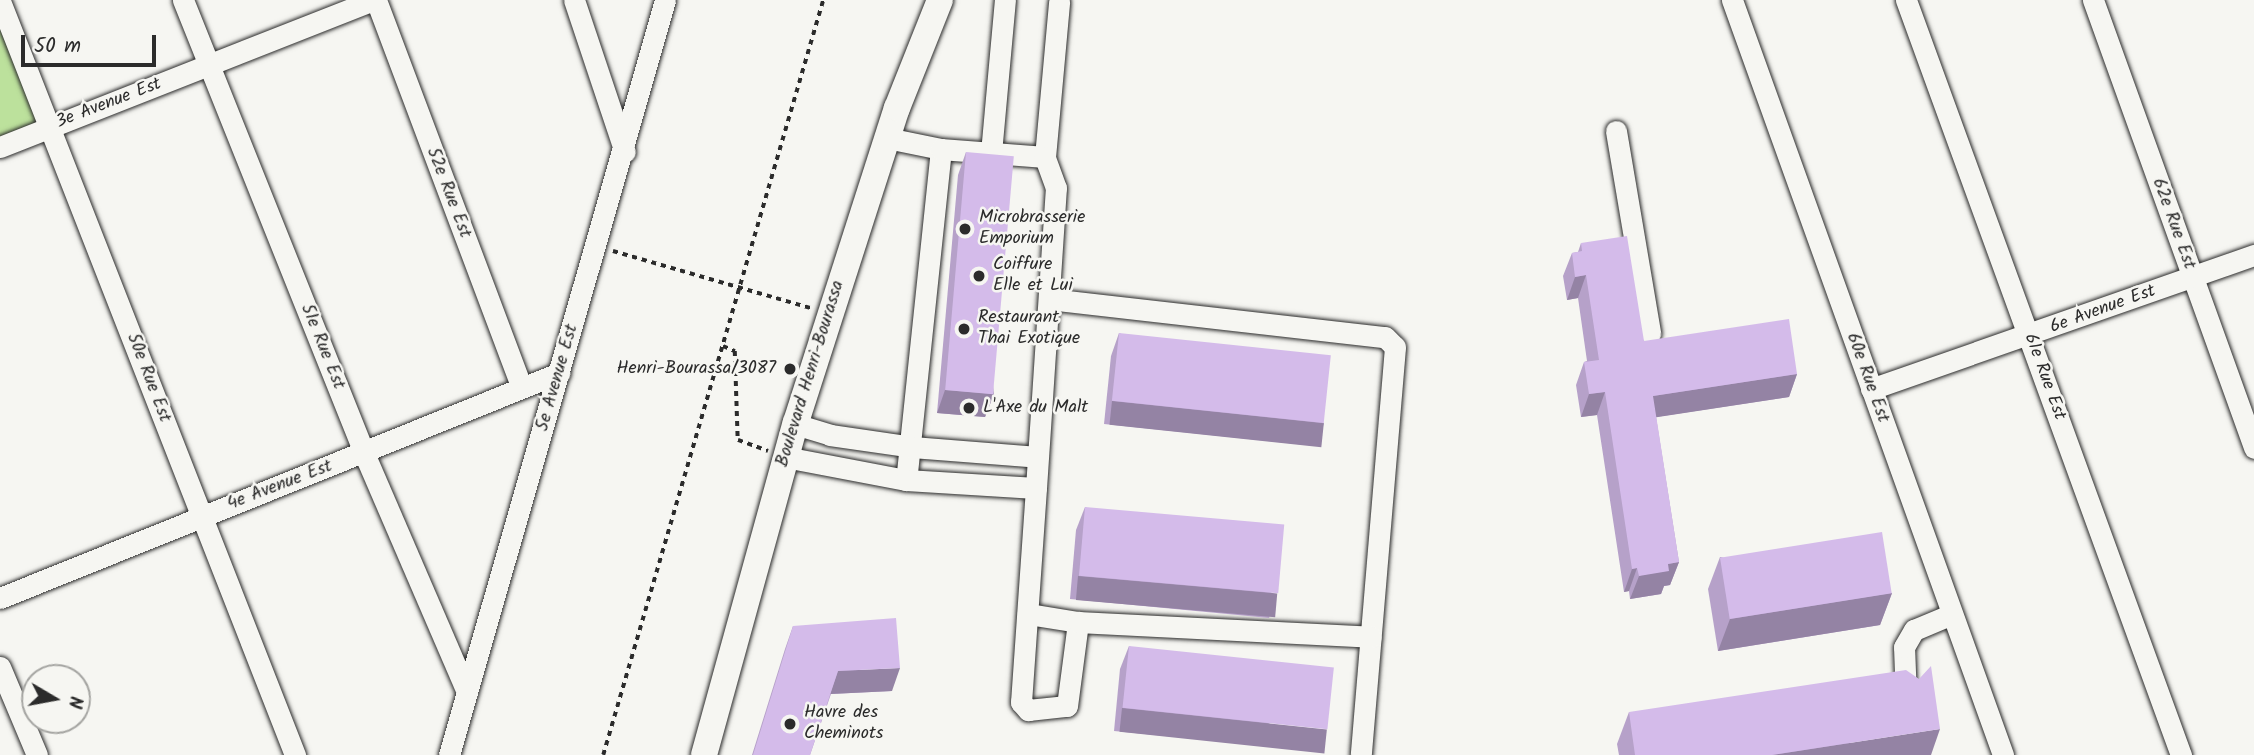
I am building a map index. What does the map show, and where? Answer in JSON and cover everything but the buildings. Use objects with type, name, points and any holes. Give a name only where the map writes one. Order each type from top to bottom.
[{"type":"main road","name":"Boulevard Henri-Bourassa","points":[[704,755],[795,424],[887,138],[940,0]]},
{"type":"street","name":"51e Rue Est","points":[[183,0],[364,453],[467,692]]},
{"type":"street","name":"3e Avenue Est","points":[[0,147],[375,0]]},
{"type":"street","name":"52e Rue Est","points":[[375,0],[521,386]]},
{"type":"street","points":[[574,0],[625,152]]},
{"type":"street","name":"5e Avenue Est","points":[[449,755],[598,247],[665,0]]},
{"type":"street","points":[[991,153],[1005,0]]},
{"type":"street","name":"60e Rue Est","points":[[1732,0],[2003,755]]},
{"type":"street","name":"61e Rue Est","points":[[1906,0],[2181,755]]},
{"type":"street","name":"62e Rue Est","points":[[2093,0],[2254,448]]},
{"type":"street","name":"50e Rue Est","points":[[0,1],[295,755]]},
{"type":"street","points":[[1059,2],[1045,158],[1056,188],[1021,702],[1028,710],[1067,706],[1078,622]]},
{"type":"street","points":[[1616,131],[1650,333]]},
{"type":"street","points":[[887,138],[941,149],[1045,158]]},
{"type":"street","points":[[906,480],[912,447],[941,149]]},
{"type":"street","name":"6e Avenue Est","points":[[1871,389],[2029,336],[2254,255]]},
{"type":"street","points":[[1049,299],[1385,337],[1395,347],[1361,755]]},
{"type":"street","name":"4e Avenue Est","points":[[0,598],[364,453],[521,386],[559,373]]},
{"type":"street","points":[[795,424],[830,435],[912,447],[977,450],[1038,457]]},
{"type":"street","points":[[977,450],[977,482]]},
{"type":"street","points":[[785,457],[906,480],[977,482],[1036,488]]},
{"type":"street","points":[[1028,614],[1078,622],[1371,636]]},
{"type":"street","points":[[1906,698],[1904,647],[1914,630],[1952,614]]},
{"type":"street","points":[[0,667],[37,755]]},
{"type":"path","points":[[603,755],[823,0]]},
{"type":"path","points":[[598,247],[830,313]]},
{"type":"path","points":[[723,346],[735,351],[738,440],[785,457]]},
{"type":"green space","points":[[0,1],[49,127],[0,147]]},
{"type":"place","name":"Microbrasserie Emporium","points":[[965,229]]},
{"type":"place","name":"Coiffure Elle et Lui","points":[[979,276]]},
{"type":"place","name":"Restaurant Thai Exotique","points":[[964,329]]},
{"type":"place","name":"Henri-Bourassa/3087","points":[[790,369]]},
{"type":"place","name":"L'Axe du Malt","points":[[969,408]]},
{"type":"place","name":"Havre des Cheminots","points":[[790,724]]}]
